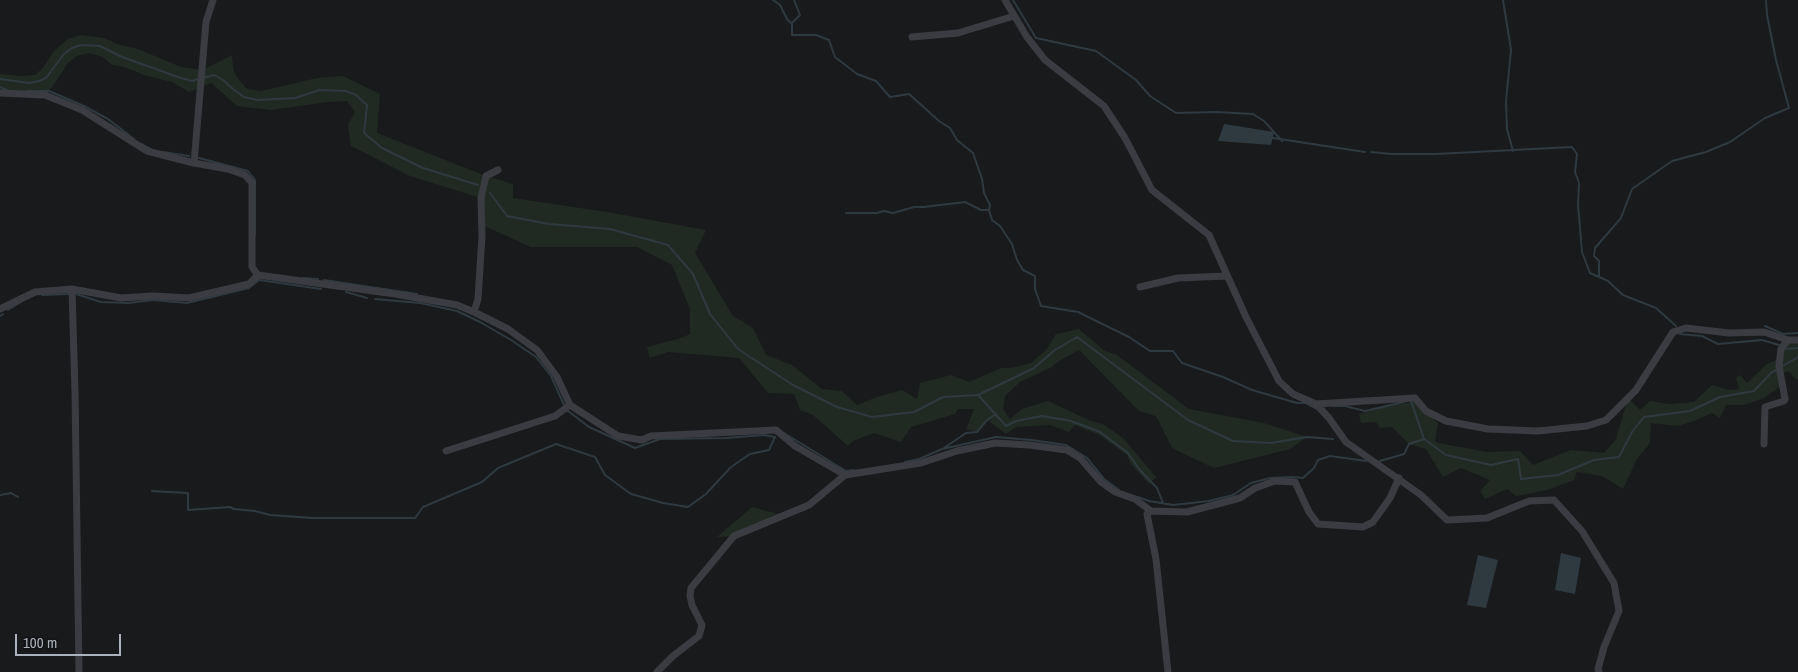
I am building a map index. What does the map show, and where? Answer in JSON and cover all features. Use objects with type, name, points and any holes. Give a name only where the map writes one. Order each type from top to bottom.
[{"type":"street","points":[[194,163],[206,22],[212,0]]},
{"type":"street","points":[[1004,0],[1027,37],[1045,60],[1104,106],[1125,138],[1152,190],[1208,235],[1279,381],[1293,394],[1316,404],[1330,418],[1346,442],[1399,478],[1421,495],[1447,520],[1486,518],[1529,500],[1554,500],[1582,531],[1614,583],[1619,610],[1604,647],[1598,669],[1599,672]]},
{"type":"street","points":[[912,37],[958,33],[1014,16]]},
{"type":"street","points":[[0,93],[45,95],[82,110],[147,151],[194,163],[228,169],[245,175],[252,183],[252,267],[258,275],[395,294],[457,305],[474,312],[508,329],[537,350],[557,377],[570,405],[618,436],[642,440],[651,436],[776,430],[795,446],[845,475]]},
{"type":"street","points":[[474,312],[478,299],[482,236],[481,198],[486,176],[498,170]]},
{"type":"street","points":[[0,309],[36,292],[72,289],[121,298],[153,296],[190,298],[249,284],[258,275]]},
{"type":"street","points":[[1140,287],[1178,278],[1227,276]]},
{"type":"street","points":[[72,289],[76,407],[79,672]]},
{"type":"street","points":[[1316,404],[1415,398],[1426,411],[1446,421],[1488,429],[1538,431],[1587,426],[1606,420],[1636,390],[1673,332],[1686,328],[1729,333],[1764,332],[1788,340],[1798,340]]},
{"type":"street","points":[[1764,444],[1765,407],[1784,401],[1779,366],[1781,349],[1788,340]]},
{"type":"street","points":[[446,451],[555,416],[570,405]]},
{"type":"street","points":[[657,672],[673,656],[699,636],[702,625],[692,606],[691,588],[734,536],[809,505],[845,475],[921,463],[957,451],[995,443],[1029,444],[1067,450],[1080,458],[1101,482],[1115,492],[1136,498],[1151,511],[1187,512],[1240,498],[1256,488],[1275,481],[1295,482],[1309,512],[1318,524],[1363,527],[1373,522],[1390,498],[1399,478]]},
{"type":"street","points":[[1151,511],[1147,514],[1156,559],[1168,672]]},
{"type":"shaded area","points":[[81,35],[104,38],[117,44],[138,49],[181,67],[202,70],[232,55],[233,68],[237,77],[247,89],[261,91],[317,78],[343,76],[380,94],[377,133],[486,176],[513,184],[513,198],[607,212],[706,230],[695,253],[733,316],[753,328],[766,355],[792,365],[822,389],[842,391],[857,405],[902,390],[917,399],[920,383],[951,375],[969,382],[1001,368],[1011,368],[1031,363],[1047,349],[1056,334],[1079,329],[1105,351],[1117,355],[1189,409],[1264,423],[1307,437],[1290,449],[1214,468],[1172,448],[1156,416],[1139,411],[1079,350],[1050,368],[1020,382],[1005,396],[1003,409],[1010,419],[1022,409],[1048,401],[1091,421],[1103,424],[1123,438],[1156,477],[1149,484],[1130,463],[1127,455],[1099,435],[1075,425],[1069,432],[1050,425],[1016,427],[1006,434],[987,420],[977,432],[966,429],[974,409],[958,409],[955,414],[911,427],[901,442],[874,433],[853,441],[848,446],[813,415],[800,410],[794,394],[768,393],[739,358],[668,352],[650,358],[647,347],[690,334],[690,309],[672,265],[637,247],[531,247],[482,225],[481,198],[410,176],[351,146],[348,125],[355,112],[347,101],[271,110],[237,106],[211,83],[189,92],[172,82],[112,65],[103,57],[89,53],[77,56],[68,63],[45,95],[0,93],[0,74],[35,75],[43,68],[54,51],[68,39]]},
{"type":"shaded area","points":[[1224,124],[1274,132],[1271,145],[1218,141]]},
{"type":"shaded area","points":[[1788,340],[1798,340],[1798,379],[1796,380],[1789,371],[1779,374],[1779,387],[1764,398],[1744,405],[1726,405],[1720,418],[1712,413],[1678,426],[1650,423],[1650,443],[1637,459],[1623,489],[1602,476],[1577,472],[1574,480],[1547,490],[1516,496],[1507,489],[1485,499],[1480,491],[1490,480],[1461,468],[1443,477],[1426,449],[1409,444],[1392,427],[1380,428],[1376,422],[1361,423],[1359,414],[1390,405],[1414,402],[1438,423],[1435,441],[1438,443],[1487,452],[1520,451],[1533,465],[1571,450],[1604,453],[1616,439],[1628,398],[1640,410],[1650,401],[1669,404],[1694,402],[1712,385],[1729,390],[1739,389],[1736,378],[1740,375],[1747,383],[1767,364],[1780,358]]},
{"type":"shaded area","points":[[752,507],[785,516],[734,536],[717,537]]},
{"type":"shaded area","points":[[1561,553],[1581,558],[1575,594],[1555,590]]},
{"type":"shaded area","points":[[1478,555],[1498,560],[1486,608],[1467,605]]},
{"type":"waterway","points":[[773,0],[780,5],[787,19],[792,24],[792,35],[816,35],[829,40],[835,57],[857,74],[876,81],[890,97],[909,94],[939,121],[950,128],[957,140],[973,153],[982,179],[984,193],[990,205],[989,210],[992,220],[1000,226],[1012,244],[1017,260],[1023,270],[1035,276],[1035,289],[1041,306],[1078,312],[1129,337],[1150,351],[1173,351],[1182,363],[1223,377],[1252,390],[1297,403],[1306,403],[1317,409]]},
{"type":"waterway","points":[[792,23],[800,15],[794,0]]},
{"type":"waterway","points":[[1013,0],[1036,38],[1096,51],[1136,80],[1150,96],[1176,113],[1216,112],[1253,114],[1264,121],[1282,141]]},
{"type":"waterway","points":[[1503,0],[1511,50],[1506,101],[1507,129],[1513,151]]},
{"type":"waterway","points":[[1599,276],[1599,261],[1594,256],[1595,248],[1621,218],[1632,189],[1672,161],[1706,152],[1730,142],[1765,118],[1789,108],[1776,60],[1766,0]]},
{"type":"waterway","points":[[0,79],[29,83],[39,81],[46,78],[64,54],[72,48],[81,45],[100,46],[122,57],[181,78],[192,81],[198,79]]},
{"type":"waterway","points":[[203,78],[214,75],[244,97],[257,100],[295,98],[320,90],[346,91],[356,95],[367,105],[364,133],[382,148],[423,168],[478,185]]},
{"type":"waterway","points":[[0,87],[7,90]]},
{"type":"waterway","points":[[27,91],[49,91],[84,106],[108,119],[134,139]]},
{"type":"waterway","points":[[1273,138],[1365,152]]},
{"type":"waterway","points":[[142,144],[151,149]]},
{"type":"waterway","points":[[1371,152],[1436,154],[1572,147],[1577,154],[1575,172],[1579,183],[1578,205],[1582,252],[1590,273],[1608,281],[1623,295],[1656,308],[1676,326]]},
{"type":"waterway","points":[[163,152],[189,156]]},
{"type":"waterway","points":[[199,158],[248,171],[255,180],[255,235]]},
{"type":"waterway","points":[[490,193],[507,216],[549,224],[610,229],[668,245],[693,274],[710,314],[738,349],[793,385],[837,407],[872,417],[914,412],[943,397],[978,395],[1034,368],[1055,350],[1077,337],[1188,420],[1233,441],[1271,443],[1307,437],[1333,439]]},
{"type":"waterway","points":[[846,213],[877,213],[884,211],[893,213],[914,207],[965,202],[981,210],[989,210]]},
{"type":"waterway","points":[[303,278],[318,279]]},
{"type":"waterway","points":[[76,294],[101,302],[128,303],[153,300],[187,303],[249,288],[259,280],[321,289]]},
{"type":"waterway","points":[[324,280],[417,294]]},
{"type":"waterway","points":[[346,292],[367,298]]},
{"type":"waterway","points":[[42,295],[69,294]]},
{"type":"waterway","points":[[375,299],[420,303],[457,311],[480,322],[536,357],[551,376],[564,405]]},
{"type":"waterway","points":[[8,310],[21,302]]},
{"type":"waterway","points":[[1765,326],[1783,334],[1798,333]]},
{"type":"waterway","points":[[1680,334],[1702,336],[1718,344],[1762,340],[1779,345]]},
{"type":"waterway","points":[[1786,349],[1798,348]]},
{"type":"waterway","points":[[1781,367],[1798,357]]},
{"type":"waterway","points":[[1411,401],[1424,439],[1446,455],[1491,465],[1518,459],[1521,479],[1558,475],[1594,460],[1619,457],[1632,432],[1644,417],[1690,411],[1720,397],[1754,391],[1776,370]]},
{"type":"waterway","points":[[979,396],[1006,426],[1016,421],[1042,416],[1071,421],[1100,432],[1128,453],[1139,469],[1157,488],[1163,503]]},
{"type":"waterway","points":[[1333,406],[1345,406],[1365,411],[1404,402]]},
{"type":"waterway","points":[[152,491],[188,493],[188,510],[230,507],[270,515],[313,518],[415,518],[423,507],[482,482],[498,468],[556,444],[595,457],[605,475],[631,494],[663,503],[688,507],[706,494],[731,467],[750,454],[769,450],[775,437],[764,435],[726,438],[660,439],[635,448],[589,427],[568,411]]},
{"type":"waterway","points":[[944,448],[966,433],[977,432],[987,420],[996,414]]},
{"type":"waterway","points":[[784,433],[846,471],[854,470]]},
{"type":"waterway","points":[[905,462],[919,459],[942,449],[996,437],[1031,440],[1066,445],[1087,458],[1104,479],[1119,490]]},
{"type":"waterway","points":[[1380,461],[1404,454],[1409,444],[1424,439]]},
{"type":"waterway","points":[[1138,497],[1173,505],[1209,501],[1233,495],[1251,483],[1270,478],[1303,478],[1314,468],[1318,460],[1330,456],[1366,461]]},
{"type":"waterway","points":[[0,495],[11,493],[18,497]]}]
